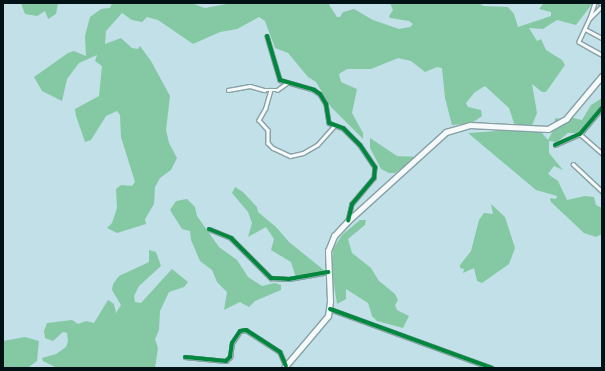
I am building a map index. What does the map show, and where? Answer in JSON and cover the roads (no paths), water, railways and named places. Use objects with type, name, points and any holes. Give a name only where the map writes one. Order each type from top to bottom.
[{"type":"main road","points":[[285,367],[324,323],[330,309],[328,272],[329,246],[337,232],[348,221],[446,132],[470,125],[548,129],[558,125],[572,113],[602,76]]},
{"type":"street","points":[[595,3],[590,18],[579,40],[580,44],[602,55]]},
{"type":"street","points":[[590,18],[602,4]]},
{"type":"street","points":[[585,29],[602,38]]},
{"type":"street","points":[[267,36],[277,77],[287,83],[314,90],[320,94],[326,104],[328,121],[334,126],[343,128],[360,145],[375,168],[374,178],[352,204],[348,221]]},
{"type":"street","points":[[228,90],[250,86],[277,90],[287,83]]},
{"type":"street","points":[[271,90],[266,108],[259,120],[268,130],[268,143],[273,148],[290,156],[303,153],[317,145],[334,126]]},
{"type":"street","points":[[555,145],[580,134],[602,108]]},
{"type":"street","points":[[580,134],[602,153]]},
{"type":"street","points":[[572,164],[602,191]]},
{"type":"street","points":[[209,229],[231,238],[271,278],[289,279],[328,272]]},
{"type":"street","points":[[330,309],[492,368]]},
{"type":"street","points":[[185,357],[226,361],[230,357],[232,343],[238,333],[246,330],[280,352],[285,367]]}]
